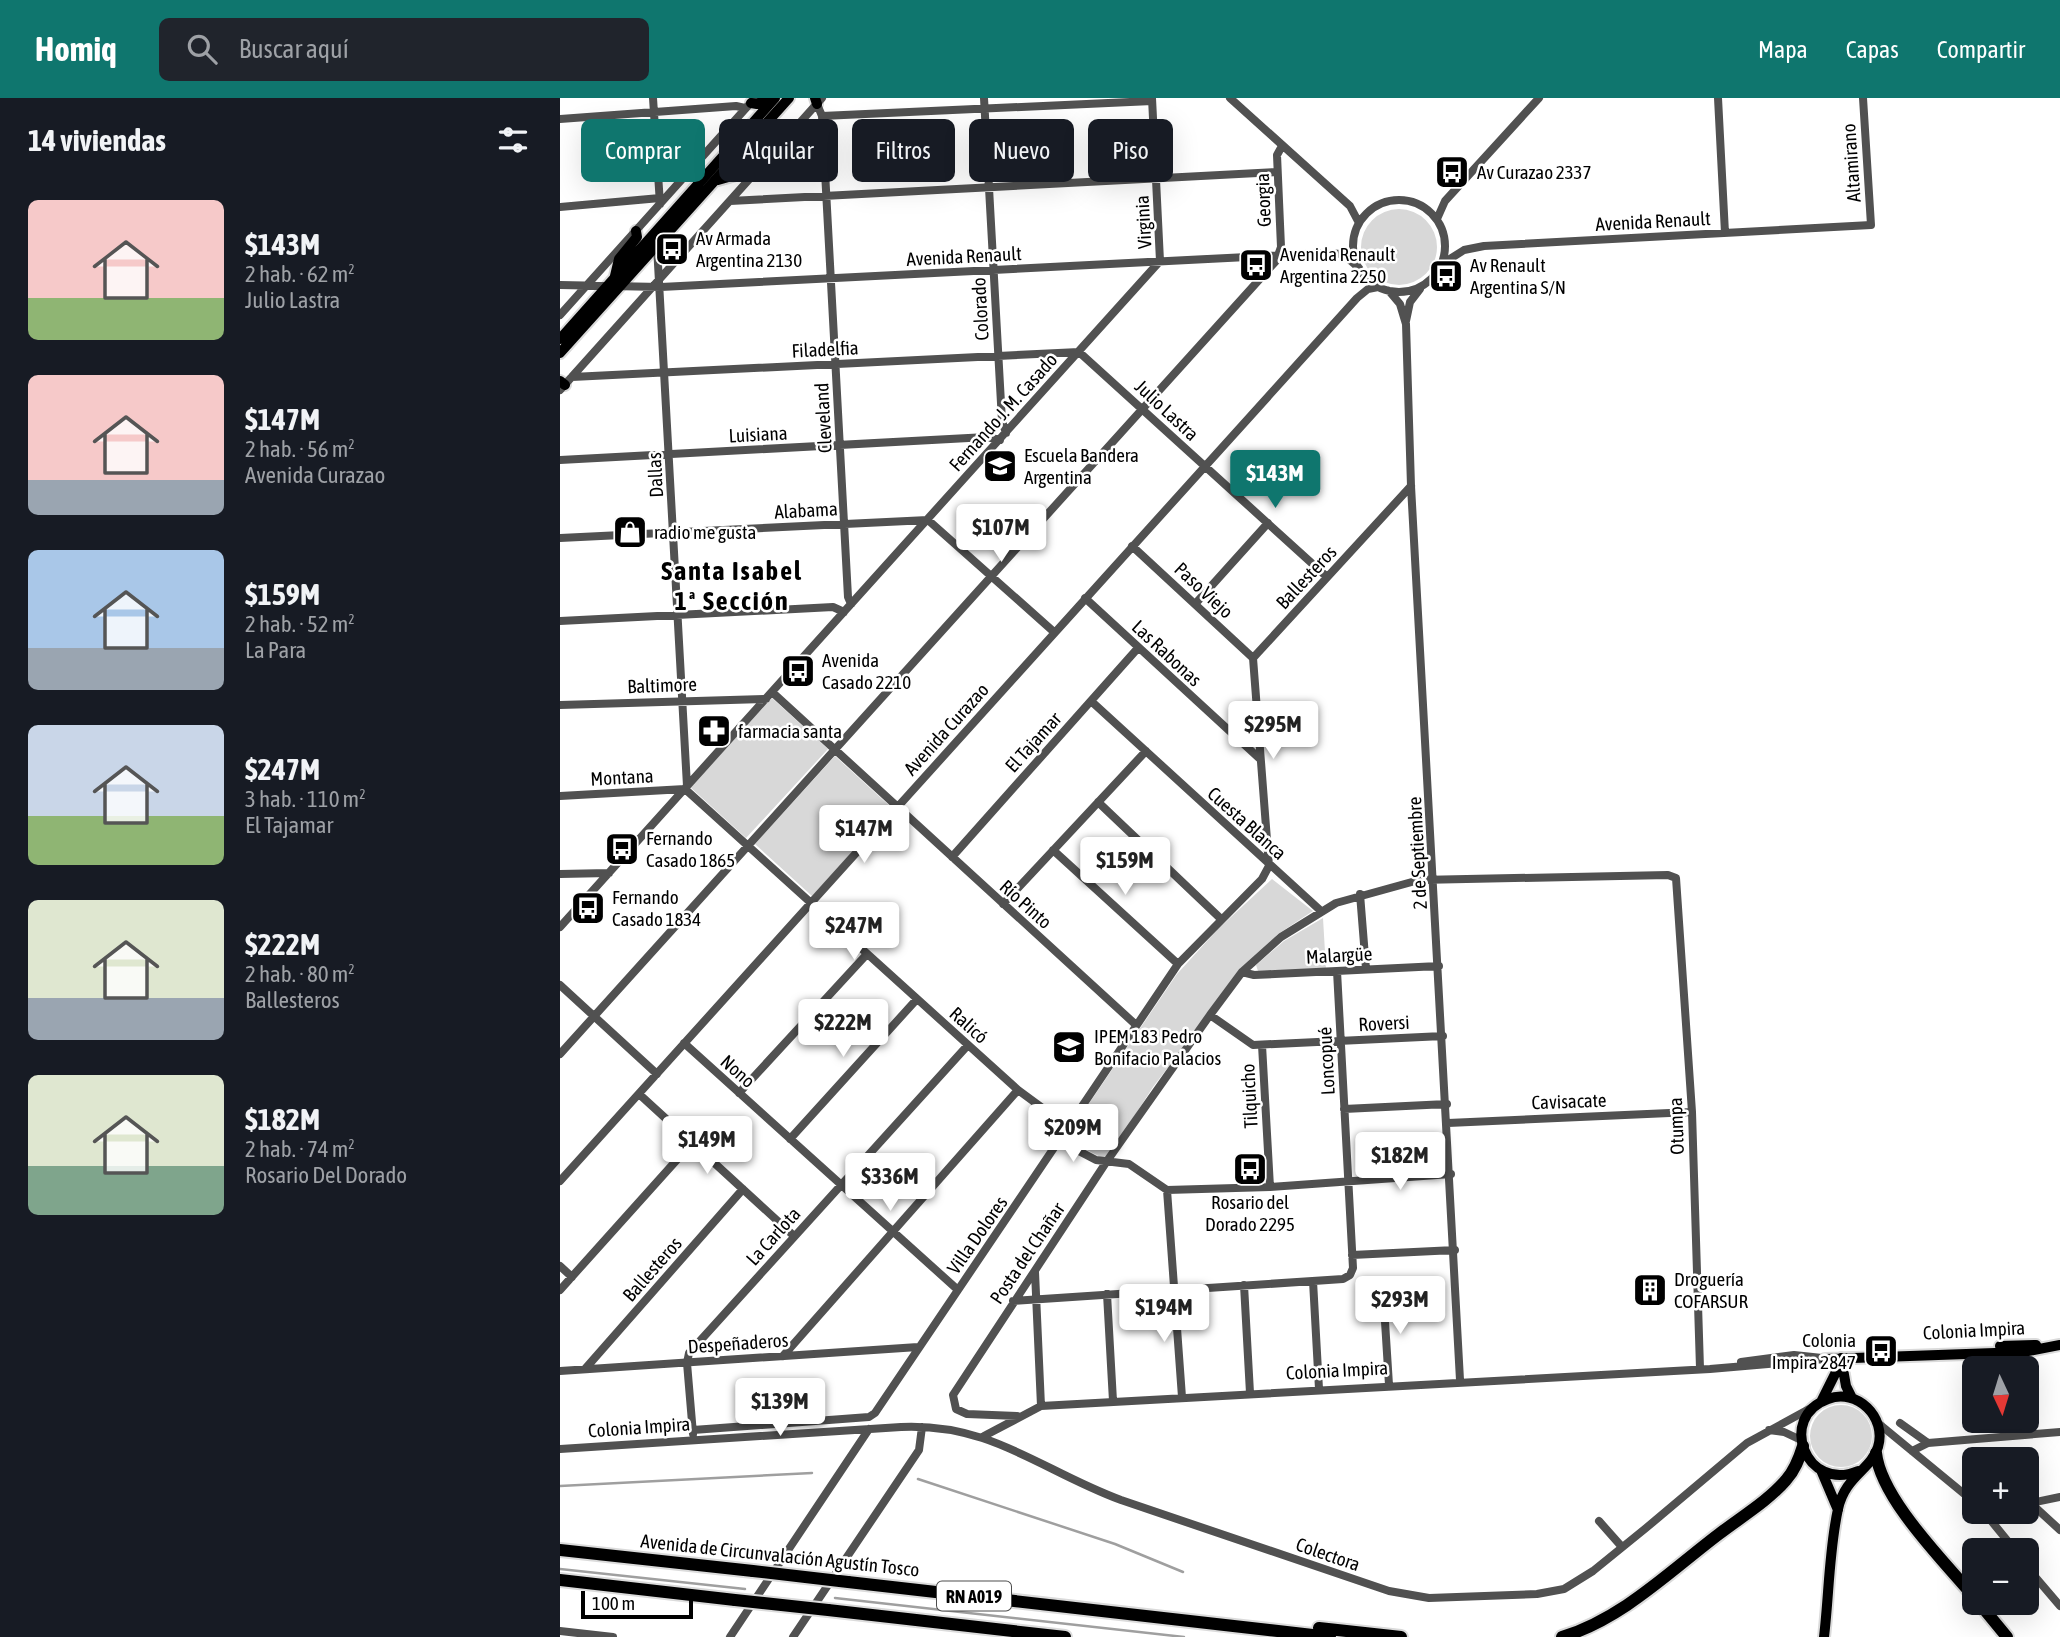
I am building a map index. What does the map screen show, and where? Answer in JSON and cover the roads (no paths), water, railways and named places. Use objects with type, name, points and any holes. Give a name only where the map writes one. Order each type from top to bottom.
[{"type":"highway","points":[[1562,1637],[1597,1622],[1622,1607],[1755,1506],[1788,1478],[1802,1443]]},
{"type":"highway","points":[[1876,1453],[1880,1474],[1892,1496],[1962,1582]]},
{"type":"highway","name":"Avenida de Circunvalación Agustín Tosco","points":[[560,1550],[1330,1637]]},
{"type":"highway","name":"RN A019","points":[[560,1580],[1065,1637]]},
{"type":"highway","points":[[1100,1611],[1186,1613],[1401,1637]]},
{"type":"highway","points":[[1989,1615],[2007,1637]]},
{"type":"main road","points":[[750,103],[758,104],[769,98]]},
{"type":"main road","points":[[560,353],[617,281],[775,98]]},
{"type":"main road","points":[[560,339],[606,286],[617,281],[657,246],[789,98]]},
{"type":"main road","points":[[713,183],[719,180]]},
{"type":"main road","points":[[617,281],[619,259],[638,237],[636,231]]},
{"type":"main road","name":"Colonia Impira","points":[[1825,1359],[1843,1360],[1889,1351],[2060,1345]]},
{"type":"main road","points":[[1843,1360],[1852,1398]]},
{"type":"main road","points":[[1838,1510],[1821,1470],[1808,1457],[1802,1443],[1804,1421],[1819,1403],[1843,1360]]},
{"type":"main road","points":[[1819,1403],[1833,1397],[1852,1398],[1867,1407],[1878,1423],[1880,1437],[1876,1453],[1846,1488],[1838,1510],[1824,1637]]},
{"type":"main road","points":[[1821,1470],[1838,1475],[1858,1471]]},
{"type":"street","points":[[653,98],[660,201]]},
{"type":"street","name":"Colorado","points":[[984,98],[1003,437]]},
{"type":"street","points":[[1230,98],[1350,206],[1360,211],[1369,211],[1395,200],[1408,201],[1426,209],[1437,219],[1445,240],[1442,264],[1425,284],[1404,292],[1389,291],[1365,277],[1359,268],[1353,239],[1359,223],[1369,211]]},
{"type":"street","points":[[1437,219],[1445,201],[1539,98]]},
{"type":"street","points":[[1718,98],[1725,233]]},
{"type":"street","name":"Altamirano","points":[[1863,98],[1871,225]]},
{"type":"street","points":[[802,119],[818,100]]},
{"type":"street","name":"Cleveland","points":[[818,100],[822,116],[848,597],[851,604]]},
{"type":"street","points":[[822,116],[1152,100]]},
{"type":"street","name":"Virginia","points":[[1152,100],[1153,119]]},
{"type":"street","points":[[560,119],[750,103]]},
{"type":"street","points":[[560,315],[750,103]]},
{"type":"street","name":"Georgia","points":[[1279,255],[1277,155],[1282,146]]},
{"type":"street","points":[[1173,178],[1277,172]]},
{"type":"street","points":[[564,383],[658,285],[747,182]]},
{"type":"street","points":[[730,201],[1101,182]]},
{"type":"street","name":"Virginia","points":[[1157,182],[1160,261]]},
{"type":"street","points":[[560,207],[660,201]]},
{"type":"street","points":[[1426,209],[1445,201]]},
{"type":"street","points":[[1350,206],[1359,223]]},
{"type":"street","name":"Avenida Renault","points":[[1442,264],[1464,250],[1484,246],[1871,225]]},
{"type":"street","name":"Avenida Renault","points":[[1324,253],[1342,247],[1353,239]]},
{"type":"street","name":"Dallas","points":[[657,246],[686,788]]},
{"type":"street","name":"Avenida Renault","points":[[617,281],[658,285],[1324,253],[1343,254],[1359,268]]},
{"type":"street","points":[[560,1054],[1279,255]]},
{"type":"street","name":"Fernando J. M. Casado","points":[[560,928],[1160,261]]},
{"type":"street","name":"Avenida Curazao","points":[[1357,299],[1365,277]]},
{"type":"street","name":"2 de Septiembre","points":[[1425,284],[1410,302],[1406,324],[1411,486],[1451,1174],[1460,1380]]},
{"type":"street","points":[[560,285],[606,286]]},
{"type":"street","name":"Avenida Curazao","points":[[560,1181],[1204,466],[1357,299],[1368,289],[1378,287]]},
{"type":"street","name":"2 de Septiembre","points":[[1389,291],[1400,304],[1406,324]]},
{"type":"street","name":"Julio Lastra","points":[[1079,352],[1327,577]]},
{"type":"street","name":"Filadelfia","points":[[564,383],[665,373],[1079,352]]},
{"type":"street","name":"Luisiana","points":[[560,460],[1003,437]]},
{"type":"street","name":"Ballesteros","points":[[1253,658],[1411,486]]},
{"type":"street","points":[[928,520],[1054,632]]},
{"type":"street","name":"Alabama","points":[[560,538],[928,520]]},
{"type":"street","points":[[1196,603],[1268,523]]},
{"type":"street","name":"Paso Viejo","points":[[1132,546],[1253,658]]},
{"type":"street","name":"Las Rabonas","points":[[1085,598],[1259,758]]},
{"type":"street","points":[[560,621],[833,607],[844,612]]},
{"type":"street","name":"El Tajamar","points":[[952,857],[1138,649]]},
{"type":"street","points":[[1253,658],[1269,866]]},
{"type":"street","name":"Río Pinto","points":[[769,696],[835,750],[1135,1024]]},
{"type":"street","name":"Baltimore","points":[[560,705],[769,696]]},
{"type":"street","name":"Cuesta Blanca","points":[[1091,701],[1321,911]]},
{"type":"street","points":[[1003,904],[1146,751]]},
{"type":"street","name":"Montana","points":[[560,796],[686,788]]},
{"type":"street","name":"Ralicó","points":[[686,788],[1018,1090],[1056,1118],[1073,1148],[1096,1160],[1129,1164],[1167,1190]]},
{"type":"street","points":[[1098,802],[1220,918]]},
{"type":"street","points":[[1053,850],[1178,964]]},
{"type":"street","name":"Villa Dolores","points":[[693,1430],[869,1417],[875,1413],[1178,964],[1220,918],[1262,879],[1269,866]]},
{"type":"street","points":[[560,874],[609,873]]},
{"type":"street","name":"Posta del Chañar","points":[[1017,1416],[967,1414],[956,1409],[952,1400],[1013,1301],[1210,1015],[1242,972],[1281,937],[1321,911],[1360,894],[1434,877],[1668,875],[1676,878],[1677,883]]},
{"type":"street","name":"Otumpa","points":[[1677,883],[1692,1112],[1700,1368]]},
{"type":"street","points":[[1360,894],[1366,969]]},
{"type":"street","points":[[739,1093],[867,954]]},
{"type":"street","name":"Malargüe","points":[[1242,972],[1254,975],[1439,966]]},
{"type":"street","name":"Loncopué","points":[[1313,1281],[1343,1279],[1350,1275],[1352,1255],[1337,971]]},
{"type":"street","points":[[560,985],[657,1074]]},
{"type":"street","points":[[790,1139],[916,999]]},
{"type":"street","name":"Roversi","points":[[1210,1015],[1253,1045],[1443,1036]]},
{"type":"street","name":"Nono","points":[[684,1044],[958,1290]]},
{"type":"street","name":"La Carlota","points":[[687,1363],[689,1353],[968,1045]]},
{"type":"street","name":"Tilquicho","points":[[1262,1045],[1270,1186]]},
{"type":"street","points":[[783,1356],[1018,1090]]},
{"type":"street","points":[[639,1094],[794,1236]]},
{"type":"street","points":[[1344,1109],[1447,1104]]},
{"type":"street","name":"Cavisacate","points":[[1448,1123],[1692,1112]]},
{"type":"street","points":[[560,1290],[692,1143]]},
{"type":"street","points":[[1182,1397],[1167,1190],[1451,1174]]},
{"type":"street","name":"Ballesteros","points":[[585,1369],[743,1189]]},
{"type":"street","points":[[1352,1255],[1455,1250]]},
{"type":"street","points":[[560,1266],[572,1276]]},
{"type":"street","points":[[1035,1272],[1041,1406]]},
{"type":"street","points":[[1013,1301],[1313,1281],[1319,1389]]},
{"type":"street","points":[[1244,1285],[1250,1393]]},
{"type":"street","points":[[1383,1290],[1389,1385]]},
{"type":"street","points":[[1107,1294],[1113,1401]]},
{"type":"street","name":"Despeñaderos","points":[[560,1371],[918,1347]]},
{"type":"street","name":"Colonia Impira","points":[[984,1436],[1017,1416],[1041,1406],[1825,1359]]},
{"type":"street","points":[[687,1363],[694,1440]]},
{"type":"street","name":"Colectora","points":[[845,1432],[922,1427],[952,1429],[984,1436],[1111,1496],[1389,1591],[1418,1598],[1555,1592],[1572,1586],[1737,1450],[1766,1430],[1819,1403]]},
{"type":"street","points":[[1878,1423],[1962,1493]]},
{"type":"street","points":[[1900,1423],[1928,1443]]},
{"type":"street","points":[[793,1637],[919,1450],[922,1427]]},
{"type":"street","points":[[730,1637],[869,1429]]},
{"type":"street","points":[[1766,1430],[1784,1432],[1802,1443]]},
{"type":"street","name":"Colonia Impira","points":[[560,1449],[845,1432]]},
{"type":"street","points":[[1912,1451],[1928,1443],[2060,1432]]},
{"type":"street","points":[[2039,1500],[2060,1497]]},
{"type":"street","points":[[2039,1510],[2060,1530]]},
{"type":"street","points":[[1600,1521],[1622,1547]]},
{"type":"street","points":[[1994,1524],[2005,1538]]},
{"type":"street","points":[[2039,1581],[2060,1606]]},
{"type":"street","points":[[560,1631],[613,1637]]},
{"type":"waterway","points":[[560,1486],[812,1473]]},
{"type":"waterway","points":[[918,1479],[1115,1544],[1183,1572]]},
{"type":"waterway","points":[[560,1569],[745,1589]]},
{"type":"waterway","points":[[835,1598],[1184,1637]]},
{"type":"place","name":"Av Curazao 2337","points":[[1452,172]]},
{"type":"place","name":"Av Armada Argentina 2130","points":[[672,249]]},
{"type":"place","name":"Avenida Renault Argentina 2250","points":[[1256,265]]},
{"type":"place","name":"Av Renault Argentina S/N","points":[[1446,276]]},
{"type":"place","name":"Escuela Bandera Argentina","points":[[1000,466]]},
{"type":"place","name":"radio me gusta","points":[[630,532]]},
{"type":"place","name":"Avenida Casado 2210","points":[[798,671]]},
{"type":"place","name":"farmacia santa","points":[[714,731]]},
{"type":"place","name":"Fernando Casado 1865","points":[[622,849]]},
{"type":"place","name":"Fernando Casado 1834","points":[[588,908]]},
{"type":"place","name":"IPEM 183 Pedro Bonifacio Palacios","points":[[1069,1047]]},
{"type":"place","name":"Rosario del Dorado 2295","points":[[1250,1169]]},
{"type":"place","name":"Droguería COFARSUR","points":[[1650,1290]]},
{"type":"place","name":"Colonia Impira 2847","points":[[1881,1351]]},
{"type":"district","name":"Santa Isabel 1ª Sección","points":[[732,586]]}]
